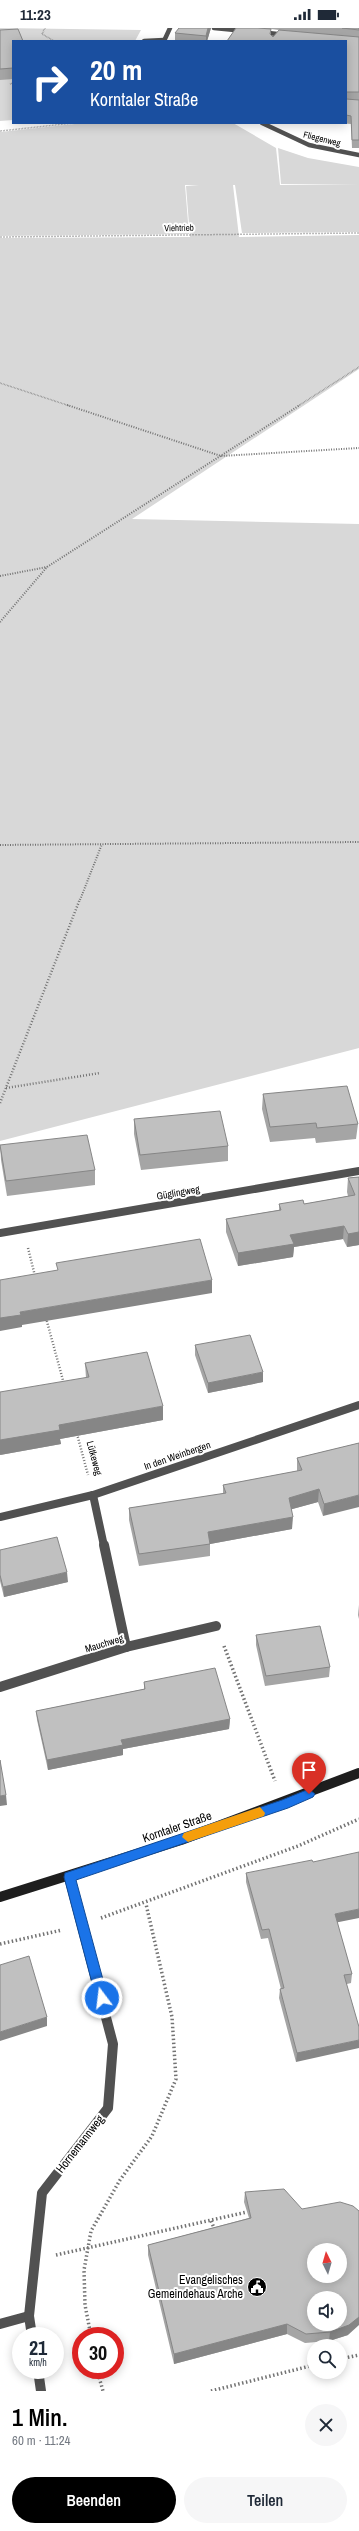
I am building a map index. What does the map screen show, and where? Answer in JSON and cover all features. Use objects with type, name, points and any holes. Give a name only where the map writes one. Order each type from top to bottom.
[{"type":"street","points":[[164,40],[170,28]]},
{"type":"street","points":[[214,28],[247,31]]},
{"type":"street","points":[[255,32],[292,35]]},
{"type":"street","points":[[274,40],[277,34]]},
{"type":"street","name":"Fliegenweg","points":[[264,124],[278,133],[304,144],[359,155]]},
{"type":"street","name":"Güglingweg","points":[[0,1233],[359,1171]]},
{"type":"street","name":"In den Weinbergen","points":[[0,1517],[93,1495],[359,1405]]},
{"type":"street","points":[[93,1495],[126,1647]]},
{"type":"street","name":"Mauchweg","points":[[0,1687],[126,1647],[216,1626]]},
{"type":"street","name":"Korntaler Straße","points":[[0,1897],[69,1877],[284,1804],[359,1773]]},
{"type":"street","name":"Hornemannweg","points":[[31,2327],[29,2316],[42,2193],[108,2108],[113,2044],[83,1924],[69,1877]]},
{"type":"street","points":[[0,2324],[29,2316]]},
{"type":"street","points":[[39,2379],[41,2391]]},
{"type":"path","points":[[45,28],[42,34],[52,40]]},
{"type":"path","points":[[0,131],[65,124]]},
{"type":"path","name":"Viehtrieb","points":[[0,237],[359,233]]},
{"type":"path","points":[[0,622],[47,567],[359,367]]},
{"type":"path","points":[[0,383],[221,456],[359,448]]},
{"type":"path","points":[[0,576],[47,567]]},
{"type":"path","points":[[0,845],[359,842]]},
{"type":"path","points":[[0,1103],[102,844]]},
{"type":"path","points":[[6,1088],[100,1072]]},
{"type":"path","points":[[23,1230],[37,1283]]},
{"type":"path","points":[[45,1313],[65,1389]]},
{"type":"path","name":"Lütkeweg","points":[[75,1427],[93,1495]]},
{"type":"path","points":[[216,1626],[284,1804]]},
{"type":"path","points":[[0,1944],[83,1924],[146,1904],[298,1846],[359,1819]]},
{"type":"path","points":[[89,2327],[85,2305],[84,2270],[91,2231],[120,2180],[152,2136],[176,2079],[172,2017],[146,1904]]},
{"type":"path","points":[[35,2260],[247,2212]]},
{"type":"path","points":[[211,2221],[217,2236]]},
{"type":"path","points":[[347,2358],[359,2355]]},
{"type":"path","points":[[211,2391],[307,2367]]},
{"type":"path","points":[[100,2379],[103,2391]]},
{"type":"shaded area","points":[[0,28],[141,30],[136,40],[12,40],[12,120],[0,121]]},
{"type":"shaded area","points":[[75,124],[235,124],[276,148],[280,185],[359,185],[359,232],[242,233],[235,185],[233,185],[239,237],[359,235],[359,369],[132,519],[359,524],[359,1048],[0,1141],[0,238],[190,237],[186,186],[199,185],[185,185],[189,234],[0,236],[0,132]]},
{"type":"shaded area","points":[[278,148],[308,158],[359,167],[359,185],[281,184]]},
{"type":"building","points":[[179,28],[208,28],[206,36],[175,33]]},
{"type":"building","points":[[236,28],[271,29],[270,34],[273,37],[279,30],[359,37],[359,92],[347,92],[347,40],[228,40]]},
{"type":"building","points":[[342,28],[359,28],[359,30]]},
{"type":"building","points":[[18,29],[23,40],[12,40],[12,68],[0,69],[0,30]]},
{"type":"building","points":[[347,99],[359,100],[359,140],[352,140],[351,116],[347,115]]},
{"type":"building","points":[[347,1086],[358,1124],[317,1128],[316,1123],[270,1127],[263,1094]]},
{"type":"building","points":[[220,1111],[228,1146],[140,1155],[134,1119]]},
{"type":"building","points":[[87,1135],[95,1170],[6,1181],[0,1145]]},
{"type":"building","points":[[359,1177],[359,1232],[348,1234],[344,1226],[290,1235],[294,1244],[238,1253],[226,1219],[281,1210],[279,1204],[303,1200],[304,1204],[355,1195],[348,1178]]},
{"type":"building","points":[[200,1239],[212,1280],[20,1312],[21,1315],[0,1318],[0,1280],[58,1270],[56,1263]]},
{"type":"building","points":[[250,1335],[263,1372],[208,1383],[195,1345]]},
{"type":"building","points":[[147,1352],[163,1406],[59,1425],[60,1430],[0,1440],[0,1392],[89,1377],[85,1363]]},
{"type":"building","points":[[359,1443],[359,1495],[324,1504],[319,1489],[289,1498],[293,1517],[208,1532],[210,1544],[139,1554],[129,1508],[226,1493],[223,1485],[302,1470],[297,1458]]},
{"type":"building","points":[[57,1537],[67,1572],[3,1587],[0,1575],[0,1550]]},
{"type":"building","points":[[320,1626],[330,1667],[266,1676],[256,1635]]},
{"type":"building","points":[[215,1668],[230,1719],[121,1740],[123,1745],[47,1760],[36,1711],[145,1689],[144,1682]]},
{"type":"building","points":[[0,1760],[6,1795],[0,1796]]},
{"type":"building","points":[[359,1852],[359,1909],[335,1914],[352,1974],[344,1975],[359,2027],[359,2040],[297,2053],[280,1989],[284,1988],[269,1929],[262,1930],[246,1873],[312,1860],[313,1862]]},
{"type":"building","points":[[29,1956],[47,2017],[0,2032],[0,1965]]},
{"type":"building","name":"Evangelisches Gemeindehaus Arche","points":[[284,2189],[302,2209],[340,2202],[353,2206],[359,2211],[359,2317],[347,2326],[347,2291],[307,2291],[307,2331],[333,2331],[306,2334],[287,2324],[174,2354],[148,2245],[251,2218],[245,2192]]},
{"type":"slow traffic","points":[[188,1837],[260,1813]]},
{"type":"place","name":"Evangelisches Gemeindehaus Arche","points":[[257,2287]]},
{"type":"route","points":[[102,1998],[69,1877],[284,1804],[309,1794]]}]
